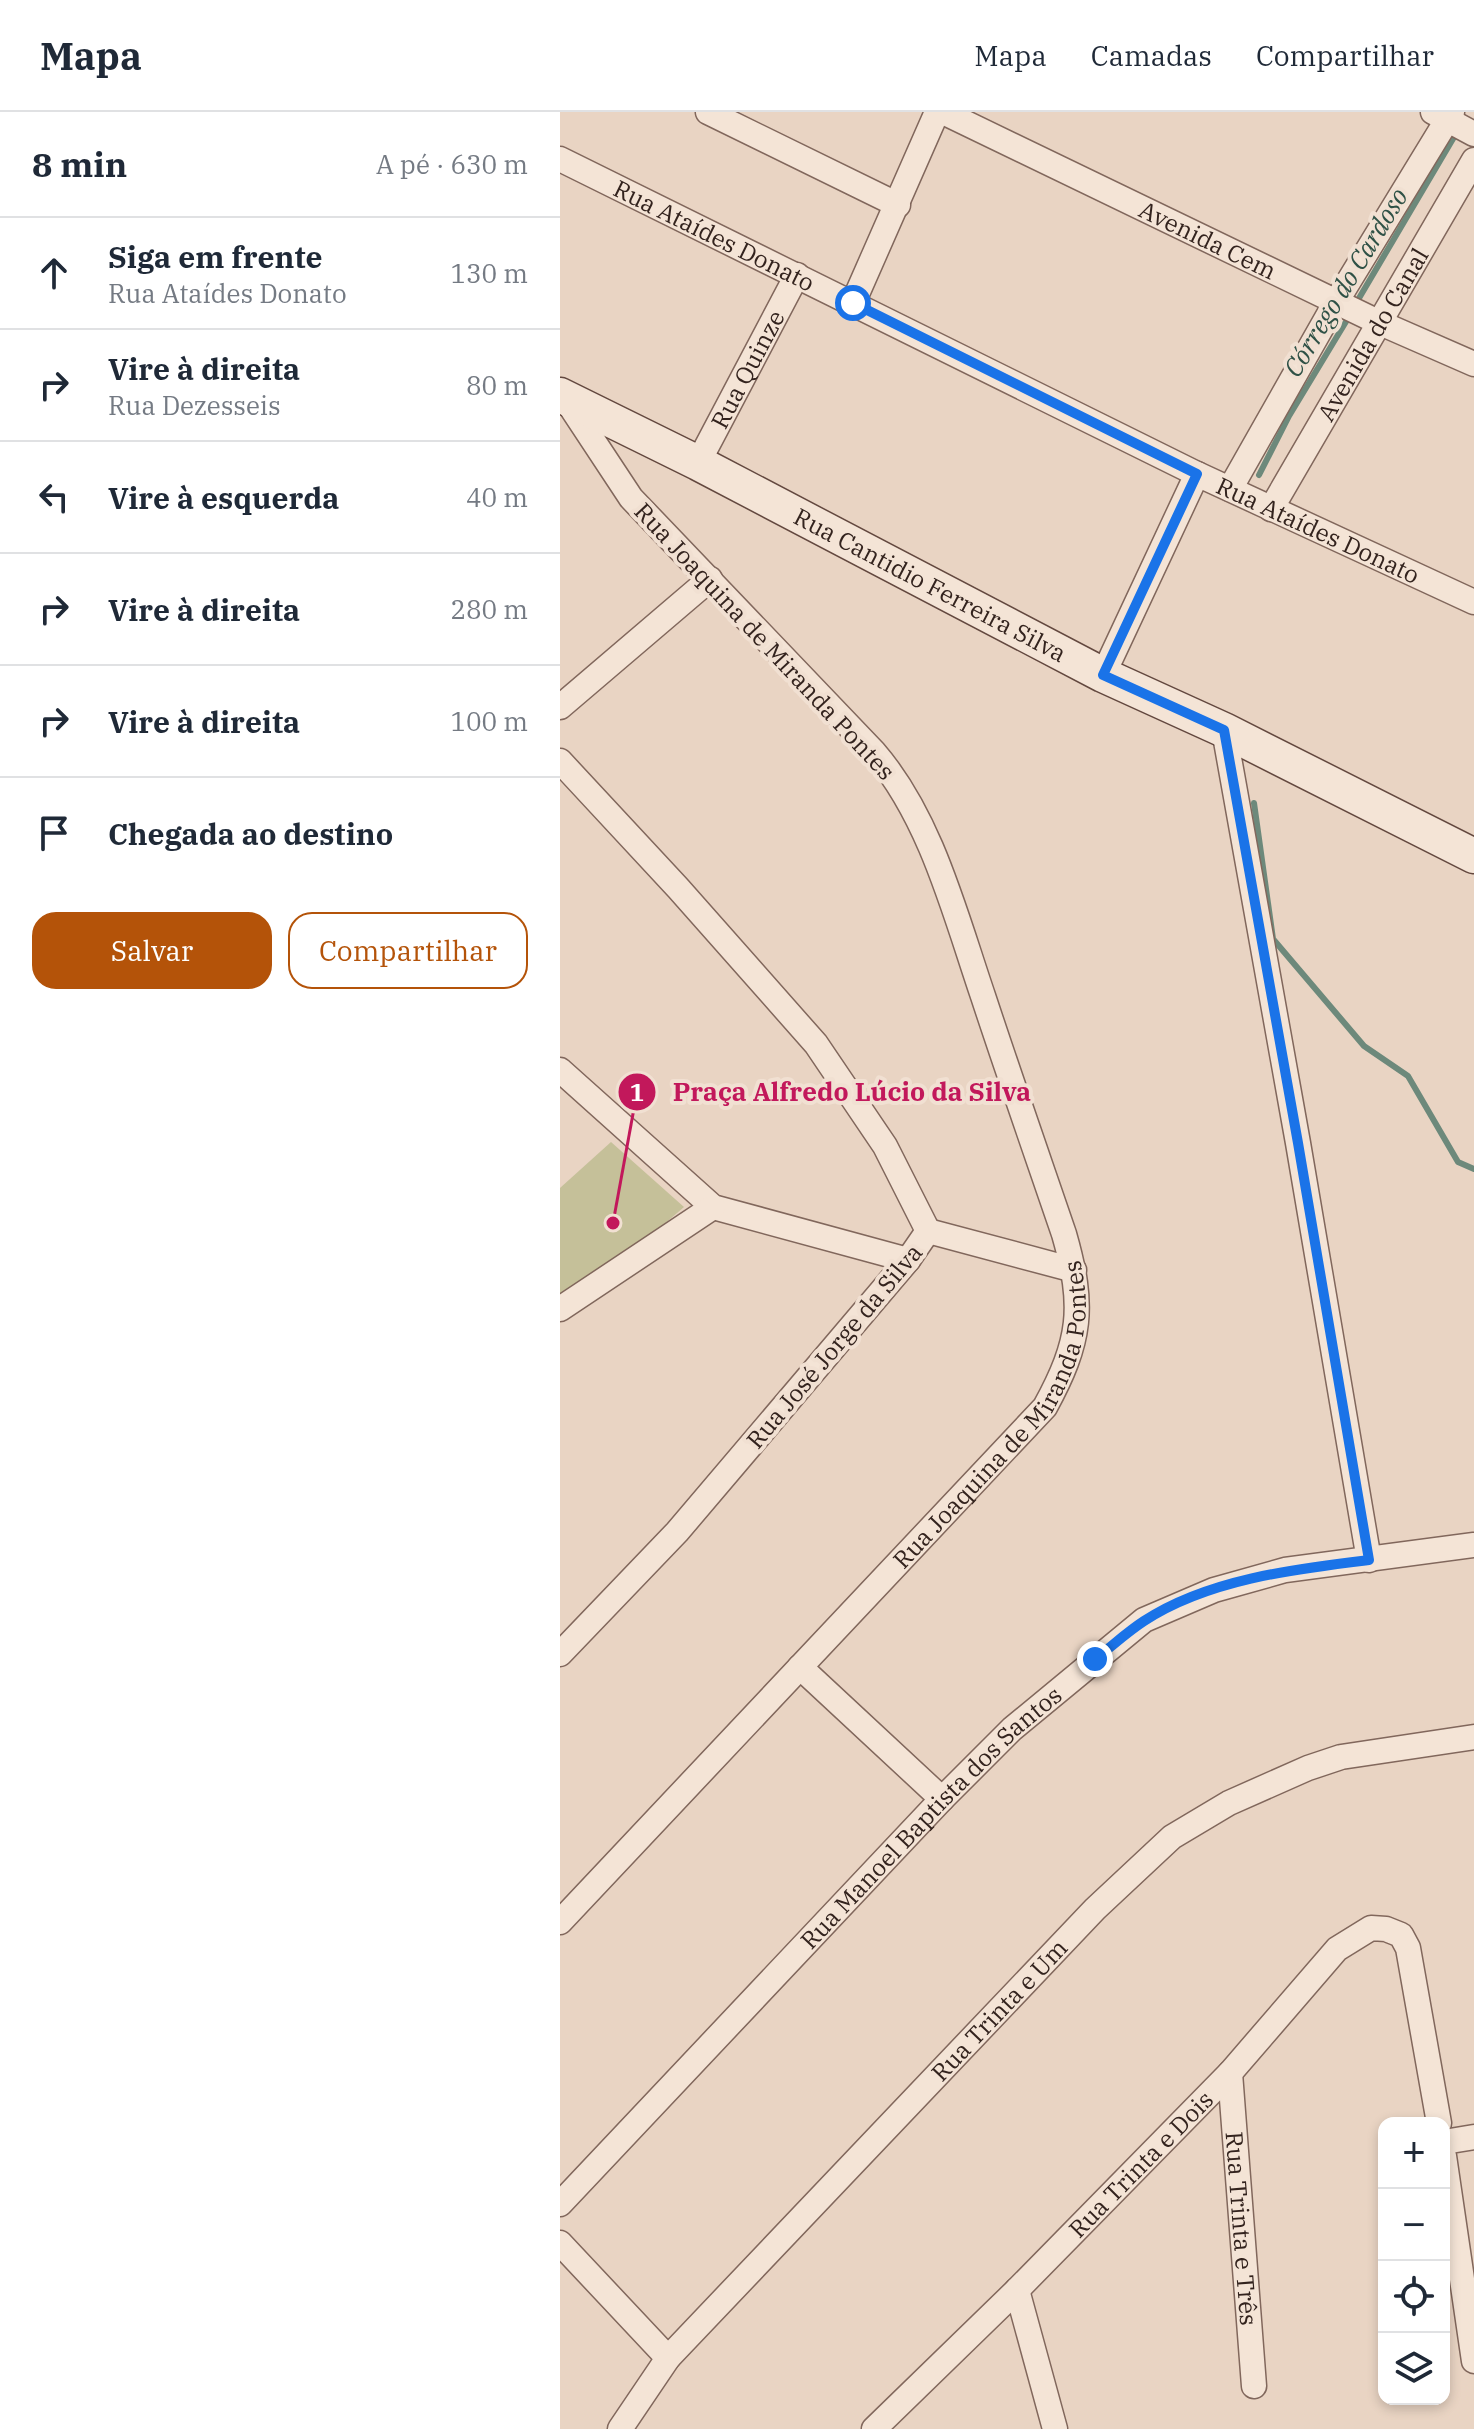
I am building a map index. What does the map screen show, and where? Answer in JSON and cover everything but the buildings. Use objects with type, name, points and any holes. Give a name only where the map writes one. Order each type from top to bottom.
[{"type":"street","points":[[708,112],[898,205]]},
{"type":"street","points":[[853,303],[937,112]]},
{"type":"street","name":"Avenida Cem","points":[[943,112],[1378,322],[1474,364]]},
{"type":"street","points":[[1444,115],[1474,134]]},
{"type":"street","name":"Avenida do Canal","points":[[1230,489],[1444,115]]},
{"type":"street","name":"Rua Ataídes Donato","points":[[560,159],[1197,474],[1474,602]]},
{"type":"street","name":"Avenida do Canal","points":[[1271,509],[1474,160]]},
{"type":"street","name":"Rua Quinze","points":[[698,463],[797,275]]},
{"type":"street","name":"Rua Cantidio Ferreira Silva","points":[[562,396],[698,463],[1103,675],[1224,730],[1474,856]]},
{"type":"street","name":"Rua Joaquina de Miranda Pontes","points":[[560,1922],[1045,1407],[1060,1379],[1076,1335],[1074,1270],[955,913],[916,812],[892,773],[874,752],[631,498],[562,396]]},
{"type":"street","points":[[1103,675],[1197,474]]},
{"type":"street","points":[[560,707],[710,579]]},
{"type":"street","points":[[1224,730],[1369,1560]]},
{"type":"street","name":"Rua José Jorge da Silva","points":[[560,761],[816,1044],[885,1146],[928,1231],[908,1260],[677,1532],[560,1654]]},
{"type":"street","points":[[560,1070],[713,1207],[908,1260]]},
{"type":"street","points":[[560,1309],[713,1207]]},
{"type":"street","points":[[928,1231],[1074,1270]]},
{"type":"street","name":"Rua Manoel Baptista dos Santos","points":[[560,2204],[942,1799],[1012,1729],[1144,1620],[1179,1603],[1249,1578],[1285,1570],[1474,1545]]},
{"type":"street","points":[[800,1667],[942,1799]]},
{"type":"street","name":"Rua Trinta e Um","points":[[620,2429],[668,2358],[1095,1909],[1172,1837],[1229,1803],[1341,1757],[1474,1737]]},
{"type":"street","name":"Rua Trinta e Dois","points":[[874,2429],[1017,2290],[1230,2073],[1337,1949],[1371,1928],[1386,1929],[1401,1935],[1408,1948],[1438,2117]]},
{"type":"street","name":"Rua Trinta e Três","points":[[1230,2073],[1254,2386]]},
{"type":"street","points":[[1450,2141],[1474,2137]]},
{"type":"street","points":[[1449,2189],[1474,2361]]},
{"type":"street","points":[[560,2243],[668,2358]]},
{"type":"street","points":[[1017,2290],[1055,2429]]},
{"type":"shaded area","points":[[611,1142],[684,1207],[648,1238],[560,1298],[560,1188]]},
{"type":"waterway","name":"Córrego do Cardoso","points":[[1355,305],[1457,132]]},
{"type":"waterway","name":"Córrego do Cardoso","points":[[1259,475],[1289,416],[1350,315]]},
{"type":"waterway","name":"Córrego do Cardoso","points":[[1254,803],[1273,939],[1364,1046],[1408,1076],[1458,1162],[1474,1169]]},
{"type":"place","name":"Praça Alfredo Lúcio da Silva","points":[[613,1223]]},
{"type":"route","points":[[853,303],[1197,474],[1103,675],[1224,730],[1369,1560],[1285,1570],[1214,1590],[1144,1620],[1095,1659]]}]
